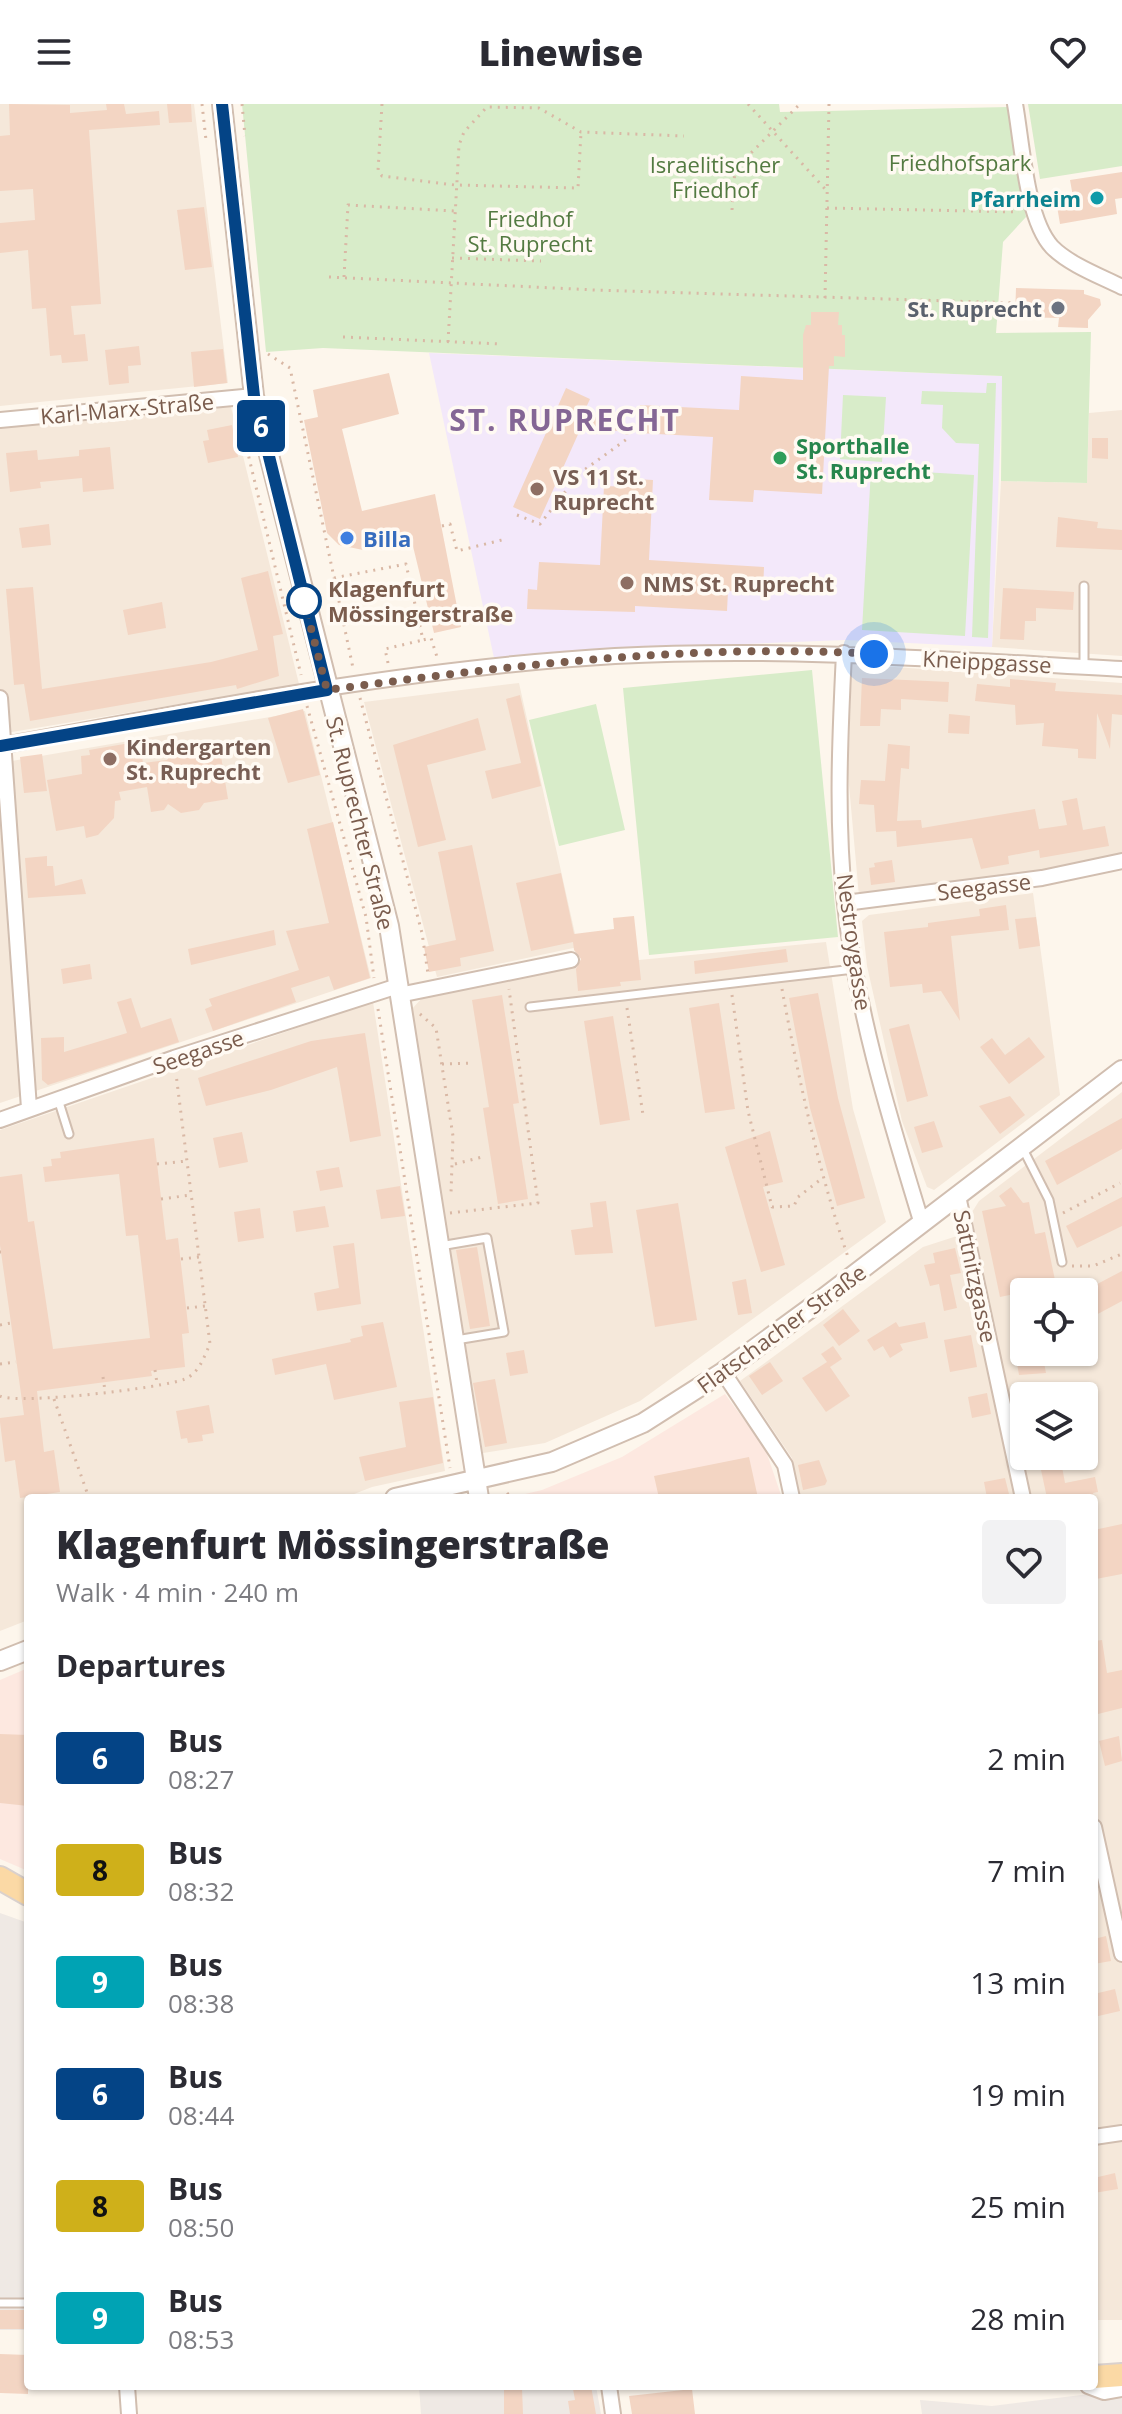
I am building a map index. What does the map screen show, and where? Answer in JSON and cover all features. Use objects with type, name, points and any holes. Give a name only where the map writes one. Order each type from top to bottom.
[{"type":"main road","points":[[0,1878],[24,1892]]},
{"type":"main road","points":[[0,1893],[24,1901]]},
{"type":"main road","points":[[1098,2377],[1122,2375]]},
{"type":"street","name":"St. Ruprechter Straße","points":[[222,104],[254,396],[389,926],[477,1489]]},
{"type":"street","points":[[1015,104],[1035,212],[1052,247],[1122,287]]},
{"type":"street","name":"Karl-Marx-Straße","points":[[0,420],[254,396]]},
{"type":"street","name":"Kneippgasse","points":[[2,745],[327,690],[441,674],[616,656],[844,653],[1122,669]]},
{"type":"street","name":"Nestroygasse","points":[[844,653],[839,755],[845,903],[876,1075],[922,1224]]},
{"type":"street","points":[[0,698],[29,1108]]},
{"type":"street","name":"Seegasse","points":[[845,903],[1042,878],[1122,861]]},
{"type":"street","name":"Seegasse","points":[[0,1120],[376,991],[430,989],[571,960]]},
{"type":"street","name":"Flatschacher Straße","points":[[431,1494],[477,1489],[585,1449],[643,1423],[723,1372],[859,1272],[1122,1070]]},
{"type":"street","name":"Sattnitzgasse","points":[[958,1196],[1022,1494]]},
{"type":"street","points":[[723,1372],[785,1465],[791,1494]]},
{"type":"street","points":[[0,1661],[24,1652]]},
{"type":"street","points":[[1098,1845],[1122,1954]]},
{"type":"street","points":[[1098,2136],[1122,2133]]},
{"type":"street","points":[[1098,2390],[1104,2392],[1122,2389]]},
{"type":"street","points":[[127,2390],[129,2414]]},
{"type":"street","points":[[610,2390],[613,2414]]},
{"type":"lane","points":[[1084,586],[1084,667]]},
{"type":"lane","points":[[530,1007],[857,969]]},
{"type":"lane","points":[[58,1099],[69,1134]]},
{"type":"lane","points":[[1022,1147],[1049,1200],[1062,1262]]},
{"type":"lane","points":[[437,1247],[487,1238],[504,1332],[453,1340]]},
{"type":"lane","points":[[0,2303],[24,2303]]},
{"type":"path","points":[[382,104],[378,171],[382,176],[455,185],[578,188],[581,132]]},
{"type":"path","points":[[481,104],[487,107],[539,108],[581,132],[684,136]]},
{"type":"path","points":[[748,104],[827,191]]},
{"type":"path","points":[[732,210],[735,169],[800,104]]},
{"type":"path","points":[[825,298],[829,104]]},
{"type":"path","points":[[448,342],[455,185],[464,132],[487,107]]},
{"type":"path","points":[[344,277],[348,205],[454,211]]},
{"type":"path","points":[[827,208],[1035,212]]},
{"type":"path","points":[[452,258],[541,261]]},
{"type":"path","points":[[329,277],[1015,303]]},
{"type":"path","points":[[343,337],[501,344]]},
{"type":"path","points":[[290,368],[352,663]]},
{"type":"path","points":[[242,426],[300,672]]},
{"type":"path","points":[[517,515],[540,524],[580,473],[627,439],[627,433]]},
{"type":"path","points":[[442,526],[450,524],[457,551],[506,539]]},
{"type":"path","points":[[334,578],[406,564],[423,640]]},
{"type":"path","points":[[391,681],[385,649],[431,638],[441,674]]},
{"type":"path","points":[[362,706],[422,933],[430,989]]},
{"type":"path","points":[[309,712],[366,917],[448,1458]]},
{"type":"path","points":[[398,991],[436,1028],[454,1165],[448,1213],[538,1203],[507,974]]},
{"type":"path","points":[[780,978],[804,1109],[821,1179],[848,1258],[859,1272]]},
{"type":"path","points":[[731,984],[748,1111],[772,1207],[794,1206],[798,1197],[821,1179]]},
{"type":"path","points":[[626,996],[643,1115]]},
{"type":"path","points":[[0,1396],[9,1400],[54,1399],[186,1379],[202,1365],[210,1344],[174,1058]]},
{"type":"path","points":[[442,1064],[473,1063]]},
{"type":"path","points":[[454,1165],[482,1157]]},
{"type":"path","points":[[157,1164],[187,1161]]},
{"type":"path","points":[[1053,1218],[1120,1183]]},
{"type":"path","points":[[161,1199],[191,1195]]},
{"type":"path","points":[[1062,1262],[1078,1269],[1122,1254]]},
{"type":"path","points":[[181,1259],[199,1257]]},
{"type":"path","points":[[187,1308],[205,1306]]},
{"type":"path","points":[[0,1325],[11,1323]]},
{"type":"path","points":[[0,1364],[16,1362]]},
{"type":"path","points":[[155,1370],[157,1383]]},
{"type":"path","points":[[103,1377],[105,1391]]},
{"type":"path","points":[[54,1399],[88,1494]]},
{"type":"shaded area","points":[[0,104],[194,104],[228,383],[0,406]]},
{"type":"shaded area","points":[[429,353],[1003,376],[992,647],[845,640],[570,651],[494,658]]},
{"type":"shaded area","points":[[231,407],[299,684],[0,734],[0,427]]},
{"type":"shaded area","points":[[1122,410],[1122,656],[992,647],[1001,481],[1087,483],[1089,413]]},
{"type":"shaded area","points":[[852,664],[1122,683],[1122,855],[1033,872],[859,896],[848,774]]},
{"type":"shaded area","points":[[519,683],[578,947],[437,977],[364,702]]},
{"type":"shaded area","points":[[305,711],[371,978],[0,1103],[0,763]]},
{"type":"shaded area","points":[[1033,893],[1060,1095],[934,1190],[927,1187],[902,1121],[867,966],[862,921],[869,915]]},
{"type":"shaded area","points":[[826,942],[853,1109],[886,1222],[640,1401],[545,1443],[483,1453],[411,1010],[423,997],[576,966]]},
{"type":"shaded area","points":[[373,1002],[445,1471],[372,1487],[354,1494],[24,1494],[24,1622],[0,1631],[0,1130]]},
{"type":"shaded area","points":[[1122,1092],[1122,2320],[1098,2320],[1098,1494],[799,1494],[792,1458],[740,1381],[923,1247],[957,1236],[979,1201]]},
{"type":"shaded area","points":[[725,1394],[765,1448],[781,1494],[525,1494],[622,1457]]},
{"type":"shaded area","points":[[24,1670],[24,1869],[0,1859],[0,1680]]},
{"type":"shaded area","points":[[0,1913],[24,1922],[24,2330],[0,2330]]},
{"type":"shaded area","points":[[419,2390],[597,2390],[601,2414],[421,2414]]},
{"type":"shaded area","points":[[1122,2390],[1122,2414],[922,2414],[920,2400],[992,2406]]},
{"type":"green space","name":"Friedhof St. Ruprecht","points":[[242,104],[779,104],[780,112],[1008,107],[1026,217],[1003,242],[996,333],[1091,332],[1087,483],[1001,481],[1002,376],[323,348],[266,352]]},
{"type":"green space","points":[[1028,104],[1122,104],[1122,166],[1040,179]]},
{"type":"green space","points":[[987,383],[996,383],[988,638],[972,637],[979,444],[956,443],[942,428],[943,405],[921,404],[922,391],[986,393]]},
{"type":"green space","points":[[843,395],[886,397],[882,462],[840,459]]},
{"type":"green space","points":[[871,469],[974,475],[965,636],[862,630]]},
{"type":"green space","points":[[812,670],[838,937],[649,955],[623,688]]},
{"type":"green space","points":[[596,704],[625,830],[559,846],[529,720]]},
{"type":"building","points":[[9,104],[70,105],[70,113],[107,110],[106,104],[124,104],[126,114],[159,111],[160,125],[89,130],[101,304],[71,306],[74,335],[85,334],[88,361],[62,363],[61,355],[50,356],[46,308],[32,309],[28,250],[0,253],[0,223],[35,220],[33,189],[0,191],[0,136],[10,135]]},
{"type":"building","points":[[167,104],[191,104],[192,122],[169,123]]},
{"type":"building","name":"Pfarrheim","points":[[1122,172],[1122,198],[1115,199],[1117,214],[1060,224],[1056,200],[1073,197],[1070,180]]},
{"type":"building","points":[[204,207],[212,267],[185,270],[177,210]]},
{"type":"building","name":"St. Ruprecht","points":[[1016,288],[1084,290],[1084,294],[1100,299],[1101,305],[1088,320],[1088,328],[1058,327],[1059,318],[1015,317]]},
{"type":"building","points":[[811,312],[839,312],[838,325],[842,325],[842,335],[845,335],[845,357],[834,356],[834,366],[829,366],[822,494],[754,490],[753,502],[709,500],[713,437],[638,433],[640,405],[739,410],[741,376],[803,380],[803,335],[806,325],[811,325]]},
{"type":"building","points":[[139,346],[141,365],[128,366],[129,383],[109,385],[105,350]]},
{"type":"building","points":[[223,349],[227,383],[194,387],[191,352]]},
{"type":"building","points":[[389,373],[399,414],[342,429],[362,511],[435,494],[461,627],[434,633],[411,538],[363,550],[339,545],[327,533],[304,420],[318,417],[313,390]]},
{"type":"building","points":[[566,388],[590,399],[584,412],[627,431],[580,430],[540,519],[513,507]]},
{"type":"building","points":[[232,425],[238,457],[208,463],[203,441],[209,440],[207,430]]},
{"type":"building","points":[[1092,438],[1108,438],[1108,459],[1092,458]]},
{"type":"building","points":[[110,447],[114,489],[83,492],[82,478],[40,482],[41,488],[10,492],[6,453],[37,450],[38,460],[79,456],[79,450]]},
{"type":"building","points":[[635,479],[653,480],[649,560],[764,567],[763,593],[728,591],[727,611],[635,606],[635,612],[527,609],[528,589],[537,590],[539,562],[600,565],[604,486],[634,487]]},
{"type":"building","points":[[1058,517],[1098,522],[1097,528],[1122,530],[1122,550],[1056,547]]},
{"type":"building","points":[[49,524],[51,545],[22,548],[19,528]]},
{"type":"building","points":[[268,571],[283,634],[273,636],[279,676],[237,689],[236,685],[30,721],[24,684],[14,685],[6,589],[33,587],[42,689],[211,662],[258,650],[241,578]]},
{"type":"building","points":[[1003,588],[1074,592],[1073,610],[1036,608],[1036,621],[1025,621],[1024,640],[1000,639]]},
{"type":"building","points":[[162,602],[166,628],[128,635],[123,610]]},
{"type":"building","points":[[862,678],[949,682],[948,702],[901,699],[901,710],[881,709],[880,726],[860,726]]},
{"type":"building","points":[[1010,679],[1056,683],[1055,691],[1122,695],[1122,715],[1112,714],[1110,749],[1097,713],[1096,759],[1078,758],[1078,749],[1042,746],[1044,723],[1016,725],[1015,705],[975,701],[977,684],[1010,687]]},
{"type":"building","points":[[520,695],[541,786],[492,799],[485,771],[521,763],[506,699]]},
{"type":"building","points":[[303,709],[320,775],[288,783],[268,718]]},
{"type":"building","points":[[949,714],[970,716],[969,734],[948,733]]},
{"type":"building","points":[[478,718],[486,750],[427,765],[446,840],[418,847],[393,745]]},
{"type":"building","points":[[130,743],[133,759],[142,757],[143,763],[167,760],[172,753],[220,750],[228,799],[204,803],[199,810],[181,813],[168,804],[164,810],[151,812],[147,787],[119,792],[121,800],[115,801],[114,818],[98,835],[86,838],[84,826],[56,831],[47,780],[82,774],[81,756],[90,755],[89,750]]},
{"type":"building","points":[[888,744],[910,746],[909,769],[901,768],[897,821],[921,820],[922,828],[1035,809],[1039,829],[1067,825],[1062,801],[1077,798],[1083,830],[1105,826],[1109,846],[1040,858],[1039,850],[1008,856],[1009,864],[981,869],[972,838],[897,847],[896,831],[876,832],[874,805],[859,804],[861,780],[885,781]]},
{"type":"building","points":[[42,754],[47,791],[24,793],[20,757]]},
{"type":"building","points":[[333,822],[370,978],[334,990],[329,976],[291,988],[296,1002],[213,1031],[205,1009],[212,1006],[209,999],[299,970],[286,931],[329,923],[307,829]]},
{"type":"building","points":[[472,845],[494,951],[460,958],[461,966],[429,972],[424,947],[456,940],[438,852]]},
{"type":"building","points":[[47,856],[47,866],[53,866],[55,886],[82,879],[86,894],[28,898],[25,858]]},
{"type":"building","points":[[892,860],[895,882],[871,885],[869,868],[875,867],[874,863]]},
{"type":"building","points":[[561,873],[574,934],[614,929],[613,918],[634,916],[641,980],[620,982],[621,986],[578,991],[576,969],[581,959],[574,950],[573,942],[531,951],[516,883]]},
{"type":"building","points":[[1006,905],[1009,930],[951,936],[960,1021],[941,991],[923,993],[922,984],[890,987],[884,932],[980,916],[979,909]]},
{"type":"building","points":[[1036,917],[1040,946],[1019,949],[1015,919]]},
{"type":"building","points":[[274,930],[276,945],[191,965],[188,949]]},
{"type":"building","points":[[786,949],[788,962],[695,974],[694,961]]},
{"type":"building","points":[[90,964],[92,979],[63,984],[61,969]]},
{"type":"building","points":[[818,993],[838,1098],[865,1198],[837,1206],[810,1108],[789,998]]},
{"type":"building","points":[[502,995],[519,1103],[513,1104],[528,1199],[498,1204],[483,1108],[489,1107],[472,1000]]},
{"type":"building","points":[[131,998],[141,1028],[171,1018],[179,1042],[48,1085],[42,1080],[41,1038],[64,1037],[64,1052],[127,1033],[117,1002]]},
{"type":"building","points":[[719,1003],[735,1109],[705,1113],[689,1008]]},
{"type":"building","points":[[613,1016],[630,1120],[600,1125],[584,1021]]},
{"type":"building","points":[[909,1024],[928,1096],[907,1102],[889,1029]]},
{"type":"building","points":[[365,1033],[381,1136],[350,1142],[337,1067],[271,1090],[206,1106],[198,1078],[311,1041]]},
{"type":"building","points":[[1029,1037],[1045,1057],[1009,1084],[980,1047],[992,1038],[1005,1055]]},
{"type":"building","points":[[1010,1096],[1025,1115],[1000,1134],[979,1106]]},
{"type":"building","points":[[1122,1118],[1122,1149],[1057,1185],[1045,1161]]},
{"type":"building","points":[[934,1121],[943,1147],[922,1153],[914,1127]]},
{"type":"building","points":[[770,1131],[783,1182],[763,1187],[785,1265],[761,1272],[725,1147]]},
{"type":"building","points":[[242,1132],[248,1162],[219,1168],[213,1138]]},
{"type":"building","points":[[154,1138],[166,1240],[178,1238],[189,1333],[182,1334],[185,1367],[151,1371],[152,1376],[37,1391],[44,1452],[54,1450],[60,1492],[24,1494],[24,1497],[20,1498],[15,1460],[5,1462],[0,1422],[0,1418],[24,1415],[0,1245],[0,1177],[22,1174],[28,1222],[34,1221],[53,1349],[150,1338],[138,1235],[126,1236],[119,1174],[45,1182],[43,1167],[52,1166],[51,1159],[61,1158],[60,1152]]},
{"type":"building","points":[[339,1167],[343,1187],[320,1191],[316,1171]]},
{"type":"building","points":[[400,1186],[405,1216],[381,1219],[376,1190]]},
{"type":"building","points":[[1011,1187],[1023,1203],[1029,1202],[1035,1234],[1045,1232],[1055,1278],[1010,1278],[1010,1295],[1000,1297],[982,1211],[1006,1206],[999,1196]]},
{"type":"building","points":[[1122,1197],[1122,1226],[1077,1248],[1066,1226]]},
{"type":"building","points":[[606,1201],[613,1253],[575,1255],[571,1230],[593,1227],[590,1203]]},
{"type":"building","points":[[678,1203],[697,1320],[655,1327],[636,1210]]},
{"type":"building","points":[[325,1206],[329,1227],[296,1232],[293,1211]]},
{"type":"building","points":[[260,1208],[264,1238],[238,1242],[234,1212]]},
{"type":"building","points":[[354,1243],[361,1304],[317,1311],[314,1293],[339,1288],[333,1246]]},
{"type":"building","points":[[477,1247],[490,1326],[470,1329],[456,1250]]},
{"type":"building","points":[[955,1248],[961,1273],[950,1275],[957,1308],[944,1311],[939,1284],[930,1286],[924,1265],[935,1263],[933,1253]]},
{"type":"building","points":[[1122,1271],[1122,1301],[1098,1314],[1098,1284]]},
{"type":"building","points":[[746,1279],[752,1313],[738,1315],[732,1282]]},
{"type":"building","points":[[843,1309],[860,1331],[839,1346],[823,1325]]},
{"type":"building","points":[[383,1322],[397,1387],[334,1400],[326,1364],[275,1375],[272,1359],[351,1342],[350,1339],[363,1336],[361,1326]]},
{"type":"building","points":[[896,1322],[899,1327],[925,1322],[928,1338],[900,1344],[903,1350],[890,1358],[883,1346],[874,1351],[867,1340]]},
{"type":"building","points":[[971,1335],[977,1367],[950,1372],[944,1340]]},
{"type":"building","points":[[833,1346],[842,1359],[830,1367],[850,1396],[826,1412],[802,1378],[827,1362],[821,1354]]},
{"type":"building","points":[[524,1350],[528,1373],[510,1376],[506,1353]]},
{"type":"building","points":[[770,1362],[783,1381],[762,1395],[749,1376]]},
{"type":"building","points":[[1017,1366],[1045,1366],[1046,1373],[1019,1375]]},
{"type":"building","points":[[495,1379],[507,1443],[485,1447],[473,1383]]},
{"type":"building","points":[[987,1393],[991,1414],[972,1418],[968,1397]]},
{"type":"building","points":[[433,1397],[443,1463],[365,1481],[359,1457],[406,1447],[399,1402]]},
{"type":"building","points":[[209,1405],[214,1433],[202,1435],[203,1441],[188,1443],[187,1438],[181,1439],[176,1411]]},
{"type":"building","points":[[749,1457],[757,1494],[658,1494],[654,1476]]},
{"type":"building","points":[[819,1460],[827,1481],[825,1485],[803,1490],[798,1465]]},
{"type":"building","points":[[1041,1470],[1063,1470],[1065,1483],[1095,1477],[1098,1492],[1046,1494]]},
{"type":"building","points":[[1005,1478],[1009,1494],[986,1494],[984,1482]]},
{"type":"building","points":[[1122,1524],[1122,1574],[1098,1579],[1098,1529]]},
{"type":"building","points":[[1098,1640],[1102,1640],[1107,1673],[1122,1670],[1122,1708],[1098,1714]]},
{"type":"building","points":[[0,1734],[24,1735],[24,1806],[0,1803]]},
{"type":"building","points":[[1119,1736],[1122,1761],[1105,1766],[1099,1741]]},
{"type":"building","points":[[1106,1936],[1111,1961],[1098,1963],[1098,1938]]},
{"type":"building","points":[[1115,1989],[1120,2011],[1098,2016],[1098,1993]]},
{"type":"building","points":[[1115,2173],[1118,2189],[1098,2192],[1098,2177]]},
{"type":"building","points":[[0,2310],[24,2310],[24,2329],[0,2329]]},
{"type":"building","points":[[0,2354],[24,2355],[24,2390],[28,2390],[28,2394],[0,2393]]},
{"type":"building","points":[[504,2390],[522,2390],[523,2414],[504,2414]]},
{"type":"building","points":[[573,2390],[592,2390],[596,2414],[570,2414],[568,2401],[575,2400]]},
{"type":"building","points":[[692,2390],[695,2414],[632,2414],[629,2396]]},
{"type":"bus line","name":"6","points":[[0,746],[327,690],[254,396],[222,104]]},
{"type":"place","name":"Pfarrheim","points":[[1097,198]]},
{"type":"place","name":"St. Ruprecht","points":[[1058,308]]},
{"type":"place","name":"Sporthalle St. Ruprecht","points":[[780,458]]},
{"type":"place","name":"VS 11 St. Ruprecht","points":[[537,489]]},
{"type":"place","name":"Billa","points":[[347,538]]},
{"type":"place","name":"NMS St. Ruprecht","points":[[627,583]]},
{"type":"place","name":"Klagenfurt Mössingerstraße","points":[[304,601]]},
{"type":"place","name":"Kindergarten St. Ruprecht","points":[[110,759]]},
{"type":"district","name":"ST. RUPRECHT","points":[[565,419]]},
{"type":"route","points":[[304,601],[327,690],[509,666],[616,656],[805,652],[874,654]]},
{"type":"park label","name":"Friedhofspark","points":[[960,162]]},
{"type":"park label","name":"Israelitischer Friedhof","points":[[715,176]]}]
